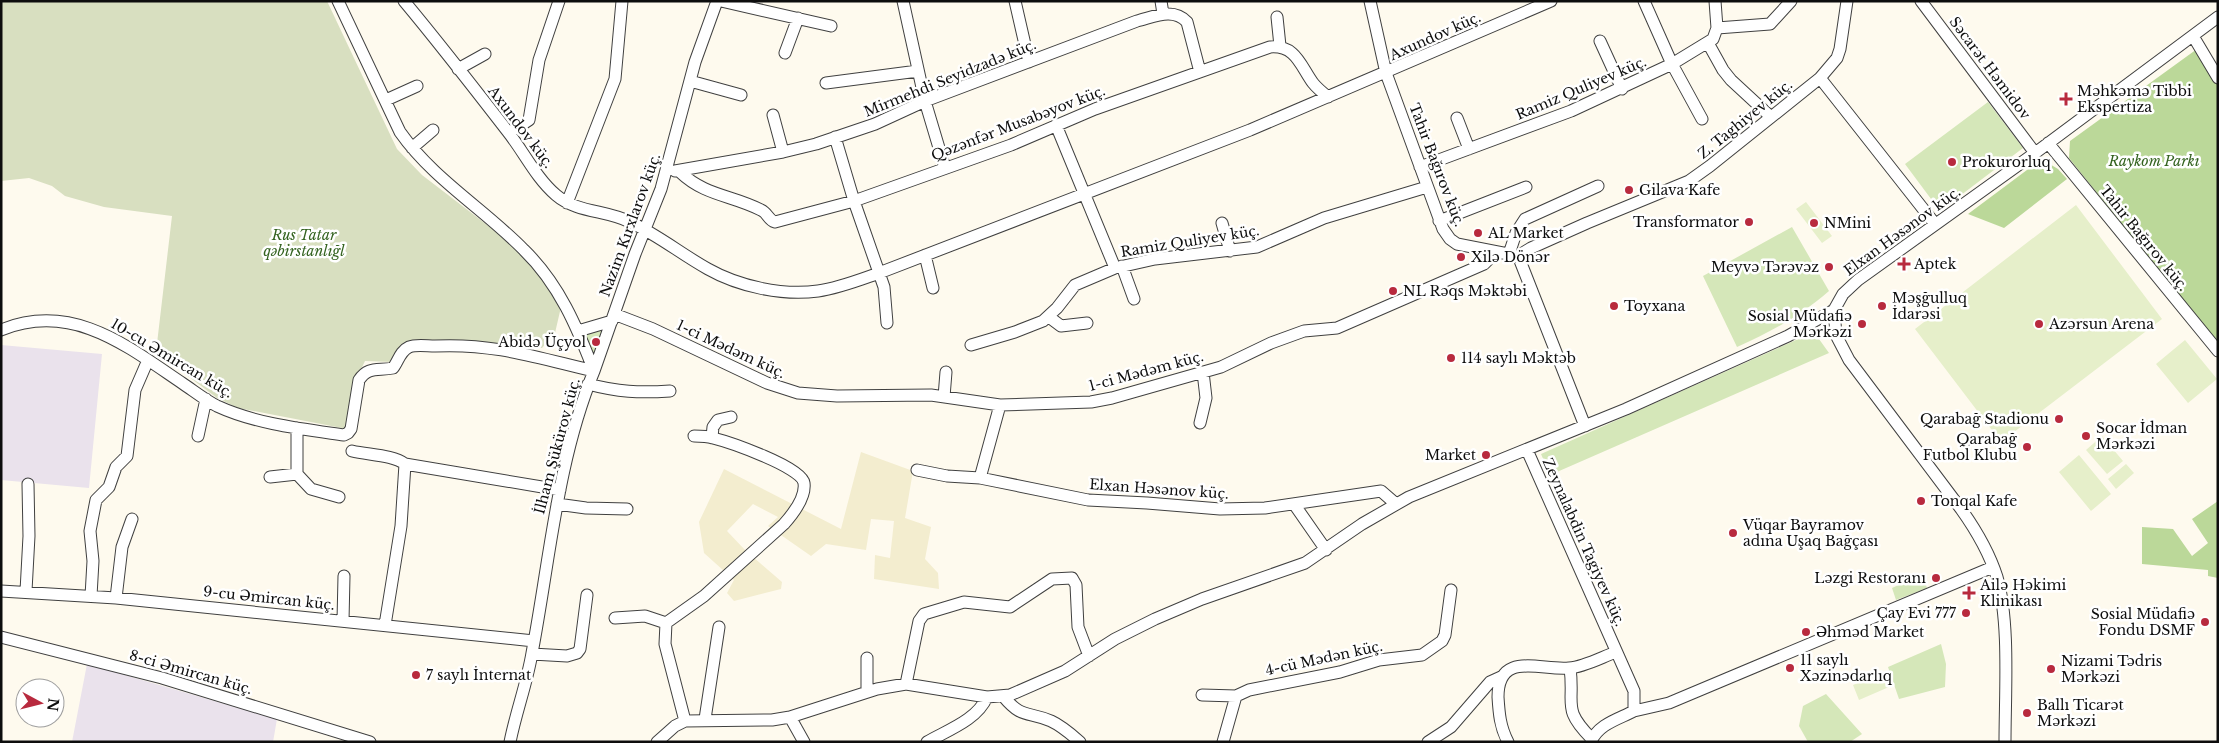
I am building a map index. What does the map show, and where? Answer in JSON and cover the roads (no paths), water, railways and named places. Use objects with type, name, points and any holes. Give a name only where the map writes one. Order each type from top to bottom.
[{"type":"street","name":"İlham Şükürov küç.","points":[[338,1],[400,132],[431,169],[512,238],[534,260],[565,304],[594,371],[588,384],[569,450],[551,530],[532,654],[510,742]]},
{"type":"street","name":"Axundov küç.","points":[[404,1],[509,133],[545,183],[568,203],[628,220],[708,269],[731,280],[770,289],[816,292],[879,273],[1250,130],[1551,1]]},
{"type":"street","points":[[568,203],[615,79],[622,1]]},
{"type":"street","name":"Nazim Kırxlarov küç.","points":[[594,371],[667,170],[702,39],[717,1]]},
{"type":"street","points":[[721,1],[831,26]]},
{"type":"street","points":[[903,1],[925,102],[946,168]]},
{"type":"street","points":[[1015,1],[1029,62]]},
{"type":"street","points":[[1161,1],[1164,14],[1181,16],[1187,22],[1200,72]]},
{"type":"street","name":"Tahir Bağırov küç.","points":[[1370,1],[1386,73],[1439,221],[1446,235],[1457,244],[1513,255]]},
{"type":"street","points":[[1644,1],[1672,64],[1702,119]]},
{"type":"street","points":[[1715,1],[1717,28],[1770,24],[1791,1]]},
{"type":"street","name":"Z. Taghiyev küç.","points":[[1513,255],[1689,181],[1820,78],[1837,58],[1847,1]]},
{"type":"street","name":"Səcarət Həmidov","points":[[1922,1],[2035,153]]},
{"type":"street","points":[[509,133],[528,120],[539,60],[555,2]]},
{"type":"street","name":"Mirmehdi Seyidzadə küç.","points":[[667,170],[680,172],[783,152],[835,137],[875,124],[925,102],[1137,21],[1164,14]]},
{"type":"street","points":[[1277,17],[1280,46],[1296,56],[1313,83],[1328,97]]},
{"type":"street","name":"Elxan Həsənov küç.","points":[[1527,450],[1770,344],[1834,310],[1843,294],[1858,280],[2035,153],[2218,17]]},
{"type":"street","points":[[785,53],[798,18]]},
{"type":"street","name":"Ramiz Quliyev küç.","points":[[1420,167],[1563,114],[1622,89],[1672,64],[1708,43],[1713,39],[1717,28]]},
{"type":"street","points":[[2193,36],[2218,78]]},
{"type":"street","points":[[1600,41],[1622,89]]},
{"type":"street","points":[[1708,43],[1727,75],[1771,117]]},
{"type":"street","name":"Qəzənfər Musabəyov küç.","points":[[680,172],[700,188],[762,210],[771,221],[775,222],[854,201],[1011,145],[1095,109],[1270,47],[1280,46]]},
{"type":"street","points":[[458,69],[485,54]]},
{"type":"street","points":[[826,83],[918,70]]},
{"type":"street","points":[[1820,78],[1935,224]]},
{"type":"street","points":[[690,81],[741,95]]},
{"type":"street","points":[[386,100],[417,86]]},
{"type":"street","points":[[773,115],[783,152]]},
{"type":"street","points":[[1457,118],[1469,149]]},
{"type":"street","points":[[1056,125],[1085,194],[1134,299]]},
{"type":"street","points":[[412,148],[433,130]]},
{"type":"street","points":[[835,137],[854,201],[879,273],[885,295],[887,323]]},
{"type":"street","name":"Tahir Bağırov küç.","points":[[2048,143],[2218,351]]},
{"type":"street","points":[[1439,221],[1526,186]]},
{"type":"street","points":[[1585,426],[1524,267],[1513,255],[1516,233],[1525,219],[1598,186]]},
{"type":"street","name":"Ramiz Quliyev küç.","points":[[971,345],[1015,332],[1049,317],[1076,285],[1118,267],[1155,259],[1230,251],[1267,244],[1324,218],[1427,188]]},
{"type":"street","points":[[1222,223],[1230,251]]},
{"type":"street","name":"1-ci Mədəm küç.","points":[[613,318],[653,329],[767,383],[798,393],[837,396],[908,394],[1000,405],[1103,400],[1221,367],[1271,343],[1304,332],[1337,328],[1484,264],[1496,252]]},
{"type":"street","points":[[925,255],[933,288]]},
{"type":"street","points":[[1834,310],[1836,335],[1849,360],[1966,517],[1981,540],[1993,567],[2000,590],[2004,626],[2005,742]]},
{"type":"street","points":[[1049,317],[1061,326],[1087,323]]},
{"type":"street","points":[[578,331],[613,318]]},
{"type":"street","name":"10-cu Əmircan küç.","points":[[1,330],[37,321],[68,322],[102,333],[148,360],[206,399],[233,412],[298,428],[344,435],[351,429],[359,380],[362,375],[372,369],[392,368],[403,352],[411,346],[445,345],[496,348],[536,355],[594,371]]},
{"type":"street","points":[[91,596],[93,561],[90,532],[96,500],[109,486],[116,467],[127,456],[135,390],[148,360]]},
{"type":"street","points":[[944,397],[946,372]]},
{"type":"street","points":[[1200,423],[1206,398],[1204,372]]},
{"type":"street","points":[[588,384],[617,392],[636,394],[670,391]]},
{"type":"street","points":[[198,436],[206,399]]},
{"type":"street","points":[[980,478],[1000,405]]},
{"type":"street","points":[[712,437],[713,427],[718,420],[731,417]]},
{"type":"street","points":[[298,428],[297,474],[311,489],[339,497]]},
{"type":"street","points":[[666,623],[704,596],[784,524],[793,513],[802,494],[804,483],[801,477],[793,471],[749,450],[712,437],[694,436]]},
{"type":"street","name":"Zeynalabdin Tagiyev küç.","points":[[685,721],[705,719],[767,720],[790,716],[867,692],[906,684],[987,697],[1003,696],[1064,671],[1114,639],[1155,619],[1220,592],[1292,568],[1326,550],[1362,524],[1396,504],[1527,450],[1634,691],[1634,711]]},
{"type":"street","points":[[352,451],[373,456],[393,457],[405,464],[560,490]]},
{"type":"street","points":[[385,625],[401,526],[405,464]]},
{"type":"street","name":"Elxan Həsənov küç.","points":[[917,470],[947,476],[980,478],[1088,500],[1220,509],[1265,508],[1381,491],[1396,504]]},
{"type":"street","points":[[270,477],[297,474]]},
{"type":"street","points":[[26,591],[29,536],[28,484]]},
{"type":"street","points":[[557,504],[586,508],[627,509]]},
{"type":"street","points":[[1294,504],[1326,550]]},
{"type":"street","points":[[116,598],[122,547],[132,519]]},
{"type":"street","points":[[1570,668],[1572,712],[1575,721],[1592,740],[1606,724],[1634,711],[1668,703],[1993,567]]},
{"type":"street","points":[[343,621],[344,576]]},
{"type":"street","points":[[906,684],[919,622],[924,614],[964,602],[1010,607],[1023,600],[1052,578],[1072,578],[1076,584],[1078,627],[1089,656]]},
{"type":"street","name":"4-cü Mədən küç.","points":[[1236,696],[1256,688],[1340,672],[1379,660],[1422,655],[1442,641],[1445,635],[1451,590]]},
{"type":"street","name":"9-cu Əmircan küç.","points":[[1,591],[26,591],[116,598],[534,641]]},
{"type":"street","points":[[532,654],[567,656],[578,654],[586,595]]},
{"type":"street","points":[[615,618],[645,616],[666,623]]},
{"type":"street","points":[[658,742],[675,726],[685,721],[665,644],[666,623]]},
{"type":"street","points":[[705,719],[719,627]]},
{"type":"street","name":"8-ci Əmircan küç.","points":[[1,637],[153,676],[370,742]]},
{"type":"street","points":[[1428,742],[1451,727],[1490,682],[1502,677],[1509,669],[1523,666],[1570,668],[1616,652]]},
{"type":"street","points":[[867,658],[867,692]]},
{"type":"street","points":[[1502,677],[1498,693],[1499,715],[1508,742]]},
{"type":"street","points":[[1003,696],[1017,711],[1054,723],[1080,742]]},
{"type":"street","points":[[1202,696],[1236,696],[1222,742]]},
{"type":"street","points":[[927,742],[975,714],[983,707],[987,697]]},
{"type":"street","points":[[790,716],[804,742]]},
{"type":"place","name":"Məhkəmə Tibbi Ekspertiza","points":[[2066,99]]},
{"type":"place","name":"Prokurorluq","points":[[1952,162]]},
{"type":"place","name":"Gilava Kafe","points":[[1629,190]]},
{"type":"place","name":"Transformator","points":[[1749,222]]},
{"type":"place","name":"NMini","points":[[1814,223]]},
{"type":"place","name":"AL Market","points":[[1478,233]]},
{"type":"place","name":"Xilə Dönər","points":[[1461,257]]},
{"type":"place","name":"Aptek","points":[[1904,264]]},
{"type":"place","name":"Meyvə Tərəvəz","points":[[1829,267]]},
{"type":"place","name":"NL Rəqs Məktəbi","points":[[1393,291]]},
{"type":"place","name":"Toyxana","points":[[1614,306]]},
{"type":"place","name":"Məşğulluq İdarəsi","points":[[1882,306]]},
{"type":"place","name":"Sosial Müdafiə Mərkəzi","points":[[1862,324]]},
{"type":"place","name":"Azərsun Arena","points":[[2039,324]]},
{"type":"place","name":"Abidə Üçyol","points":[[596,342]]},
{"type":"place","name":"114 saylı Məktəb","points":[[1451,358]]},
{"type":"place","name":"Qarabağ Stadionu","points":[[2059,419]]},
{"type":"place","name":"Socar İdman Mərkəzi","points":[[2086,436]]},
{"type":"place","name":"Qarabağ Futbol Klubu","points":[[2027,447]]},
{"type":"place","name":"Market","points":[[1486,455]]},
{"type":"place","name":"Tonqal Kafe","points":[[1921,501]]},
{"type":"place","name":"Vüqar Bayramov adına Uşaq Bağçası","points":[[1733,533]]},
{"type":"place","name":"Ləzgi Restoranı","points":[[1936,578]]},
{"type":"place","name":"Ailə Həkimi Klinikası","points":[[1969,593]]},
{"type":"place","name":"Çay Evi 777","points":[[1966,613]]},
{"type":"place","name":"Sosial Müdafiə Fondu DSMF","points":[[2205,622]]},
{"type":"place","name":"Əhməd Market","points":[[1806,632]]},
{"type":"place","name":"11 saylı Xəzinədarlıq","points":[[1790,668]]},
{"type":"place","name":"Nizami Tədris Mərkəzi","points":[[2051,669]]},
{"type":"place","name":"7 saylı İnternat","points":[[416,675]]},
{"type":"place","name":"Ballı Ticarət Mərkəzi","points":[[2027,713]]},
{"type":"park label","name":"Raykom Parkı","points":[[2154,161]]},
{"type":"park label","name":"Rus Tatar qəbirstanlığl","points":[[304,244]]}]
